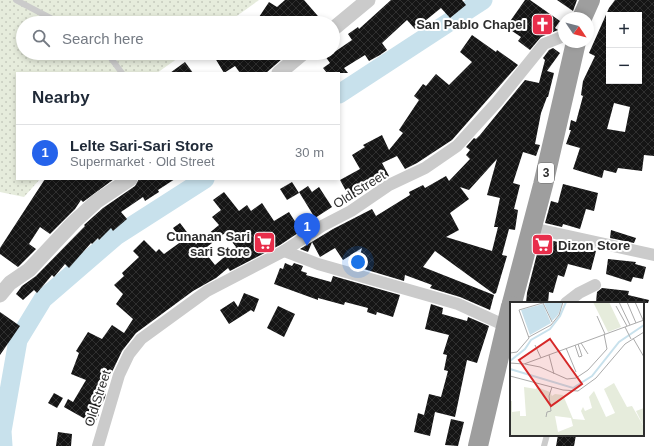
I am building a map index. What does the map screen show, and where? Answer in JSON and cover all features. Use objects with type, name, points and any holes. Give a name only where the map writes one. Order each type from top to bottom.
[{"type":"highway","points":[[585,12],[590,0]]},
{"type":"highway","name":"3","points":[[512,302],[532,228],[575,48]]},
{"type":"highway","points":[[478,446],[501,362],[510,314]]},
{"type":"street","points":[[340,23],[368,0]]},
{"type":"street","name":"Old Street","points":[[98,446],[111,396],[119,375],[128,354],[141,339],[207,290],[284,251],[322,226],[351,211],[389,185],[425,168],[457,146],[497,102],[544,44],[558,38]]},
{"type":"street","points":[[280,72],[295,60]]},
{"type":"street","points":[[0,295],[10,283],[29,270],[74,222],[97,201],[128,180]]},
{"type":"street","points":[[532,228],[654,255]]},
{"type":"street","points":[[284,251],[318,264],[458,304],[507,336]]},
{"type":"street","points":[[567,302],[579,293],[595,285]]},
{"type":"lane","points":[[16,0],[47,16]]},
{"type":"lane","points":[[112,60],[121,72]]},
{"type":"lane","points":[[544,446],[547,436]]},
{"type":"green space","points":[[0,0],[259,0],[237,16],[16,16],[16,60],[175,60],[158,72],[16,72],[16,180],[39,180],[24,197],[0,192]]},
{"type":"building","points":[[285,0],[304,0],[318,16],[260,16],[269,2],[277,7]]},
{"type":"building","points":[[391,0],[462,0],[466,5],[450,18],[441,8],[415,29],[407,20],[382,43],[387,50],[380,55],[369,61],[365,55],[344,68],[348,73],[326,72],[323,68],[330,63],[328,60],[340,60],[340,48],[352,40],[348,34],[358,27],[359,29]]},
{"type":"building","points":[[525,0],[530,0],[558,20],[558,24],[555,28],[558,30],[541,37],[530,50],[518,41],[521,37],[506,27]]},
{"type":"building","points":[[557,0],[577,0],[573,11]]},
{"type":"building","points":[[615,0],[654,0],[654,156],[644,155],[642,171],[618,168],[616,173],[604,170],[602,178],[573,169],[580,148],[566,144],[571,130],[569,130],[571,120],[576,122],[583,96],[581,95],[583,81],[595,56],[589,53],[591,48],[594,48],[594,42],[606,15],[606,84],[642,84],[642,12],[607,12]],"holes":[[[614,103],[630,107],[625,132],[607,129]]]},
{"type":"building","points":[[472,35],[518,65],[452,140],[405,169],[397,156],[382,163],[389,176],[351,200],[340,180],[360,169],[352,155],[365,147],[363,145],[382,135],[389,150],[403,133],[399,130],[419,100],[414,96],[423,84],[426,86],[436,74],[449,85],[472,62],[460,52]]},
{"type":"building","points":[[553,48],[560,53],[547,71],[554,73],[548,97],[541,113],[535,144],[540,145],[536,156],[523,152],[513,183],[520,185],[514,209],[518,210],[515,230],[509,229],[502,255],[507,256],[496,293],[494,294],[435,251],[423,267],[494,295],[490,310],[460,297],[430,288],[432,285],[405,275],[404,281],[357,267],[362,248],[343,260],[335,248],[320,257],[312,242],[308,252],[300,249],[333,229],[372,209],[376,216],[410,195],[409,192],[423,185],[425,188],[446,176],[449,181],[470,159],[466,155],[470,150],[466,147],[474,138],[476,139],[480,135],[525,80],[539,83],[545,60],[543,58],[549,50]],"holes":[[[497,159],[487,195],[500,198],[494,227],[498,227],[492,251],[446,237],[459,230],[450,213],[469,199],[460,187],[469,190]]]},
{"type":"building","points":[[216,60],[281,60],[267,72],[239,72],[235,66],[223,72]]},
{"type":"building","points":[[185,62],[192,72],[171,72]]},
{"type":"building","points":[[44,180],[113,180],[83,202],[81,200],[75,209],[50,234],[40,227],[29,244],[36,249],[18,267],[0,254],[0,248]]},
{"type":"building","points":[[138,180],[173,180],[145,201],[143,197],[121,212],[127,219],[113,231],[111,228],[99,240],[98,238],[92,244],[91,243],[69,268],[65,264],[54,277],[52,275],[37,293],[34,290],[23,300],[16,294],[22,286],[36,276],[85,226],[84,225],[103,208],[135,186]]},
{"type":"building","points":[[292,182],[299,193],[287,200],[280,189]]},
{"type":"building","points":[[563,184],[598,193],[594,211],[586,209],[580,229],[563,224],[562,227],[545,223],[551,201],[558,203]]},
{"type":"building","points":[[308,186],[312,192],[319,187],[332,207],[315,218],[299,192]]},
{"type":"building","points":[[224,192],[239,211],[247,205],[251,211],[262,203],[274,221],[289,212],[301,231],[280,245],[230,271],[228,268],[216,278],[193,291],[136,333],[122,351],[112,372],[104,393],[106,394],[104,400],[97,412],[99,415],[94,424],[64,407],[68,399],[73,402],[86,380],[71,374],[79,353],[76,351],[88,332],[102,339],[112,325],[124,333],[133,319],[116,304],[123,294],[114,285],[124,276],[122,273],[139,257],[133,251],[144,240],[156,252],[159,249],[164,254],[182,241],[173,228],[180,223],[196,244],[219,225],[212,217],[221,210],[213,200]],"holes":[[[225,233],[236,247],[215,265],[203,250]]]},
{"type":"building","points":[[611,230],[636,238],[634,243],[610,238]]},
{"type":"building","points":[[541,238],[596,251],[591,270],[568,264],[564,277],[558,275],[553,293],[549,292],[548,302],[526,302]]},
{"type":"building","points":[[608,259],[636,262],[635,264],[646,267],[643,279],[633,277],[631,282],[606,274]]},
{"type":"building","points":[[285,263],[292,266],[294,263],[303,266],[301,271],[307,273],[306,275],[331,282],[333,276],[400,295],[393,317],[377,312],[376,315],[367,312],[368,308],[345,302],[344,305],[318,298],[318,300],[274,284],[280,268],[283,269]]},
{"type":"building","points":[[602,288],[629,291],[628,295],[649,300],[648,303],[596,302],[597,292]]},
{"type":"building","points":[[244,293],[259,299],[254,312],[251,310],[229,324],[220,310],[234,301],[238,307]]},
{"type":"building","points":[[431,304],[443,308],[442,314],[467,321],[468,317],[489,326],[477,363],[467,360],[455,417],[435,412],[430,436],[414,432],[418,413],[424,415],[429,394],[441,397],[448,371],[444,370],[447,355],[443,354],[449,335],[425,329]]},
{"type":"building","points":[[278,306],[295,314],[284,337],[267,328]]},
{"type":"building","points":[[0,312],[20,326],[0,355]]},
{"type":"building","points":[[54,393],[63,398],[57,408],[48,403]]},
{"type":"building","points":[[451,419],[464,422],[458,446],[445,445]]},
{"type":"building","points":[[58,432],[72,434],[71,446],[56,446]]},
{"type":"building","points":[[558,436],[576,436],[574,446],[556,446]]},
{"type":"waterway","points":[[340,93],[483,0]]},
{"type":"waterway","points":[[3,446],[2,431],[18,340],[43,299],[116,236],[203,180]]},
{"type":"place","name":"San Pablo Chapel","points":[[542,24]]},
{"type":"place","name":"Cunanan Sari sari Store","points":[[265,243]]},
{"type":"place","name":"Dizon Store","points":[[542,245]]},
{"type":"place","name":"Lelte Sari-Sari Store","points":[[307,246]]}]
